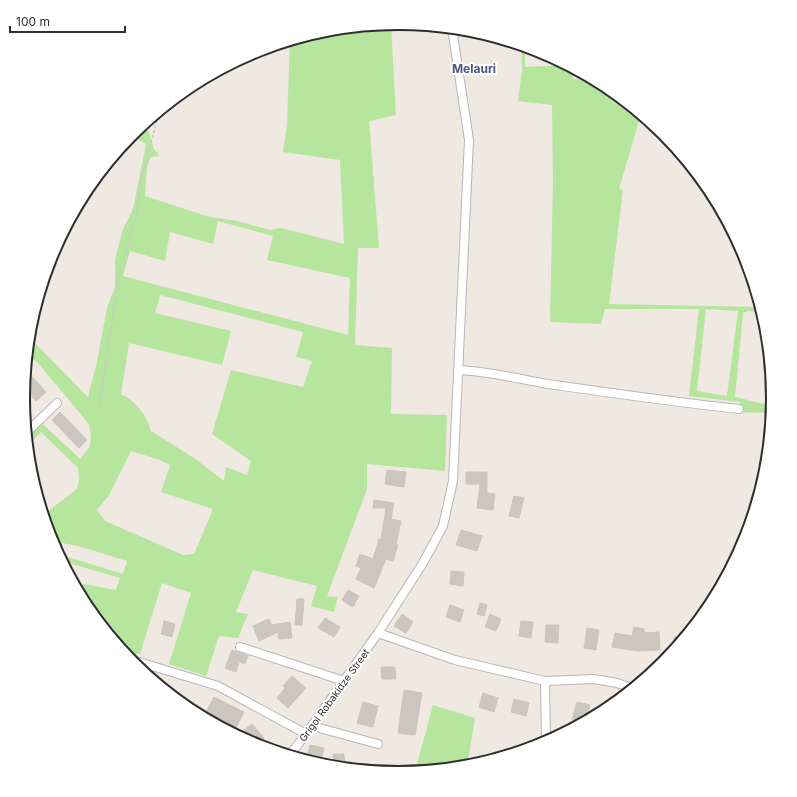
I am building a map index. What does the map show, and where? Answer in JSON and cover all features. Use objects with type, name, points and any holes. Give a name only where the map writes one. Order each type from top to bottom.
[{"type":"street","name":"Grigol Robakidze Street","points":[[293,751],[378,633],[422,563],[443,526],[453,481],[469,140],[453,34]]},
{"type":"street","points":[[458,370],[483,371],[559,385],[658,400],[739,409]]},
{"type":"street","points":[[31,428],[57,403]]},
{"type":"street","points":[[378,633],[455,660],[545,681],[594,679],[617,683],[628,687]]},
{"type":"street","points":[[240,647],[344,681]]},
{"type":"street","points":[[142,663],[218,686],[306,734]]},
{"type":"street","points":[[545,681],[546,736]]},
{"type":"street","points":[[312,726],[378,744]]},
{"type":"path","points":[[99,407],[119,274],[136,218],[141,181],[157,120]]},
{"type":"path","points":[[739,409],[767,410]]},
{"type":"green space","points":[[391,30],[396,115],[369,121],[379,248],[358,248],[355,345],[392,348],[391,414],[447,415],[445,471],[367,464],[367,489],[327,596],[338,597],[334,612],[311,606],[317,586],[253,570],[236,612],[248,614],[238,638],[219,636],[206,676],[169,664],[191,593],[162,583],[140,654],[133,654],[106,623],[79,583],[116,590],[120,578],[69,563],[66,556],[123,574],[127,561],[78,546],[59,543],[58,540],[48,511],[77,489],[79,479],[78,468],[41,432],[32,441],[31,422],[34,419],[45,426],[80,459],[89,448],[91,437],[89,424],[38,363],[32,358],[33,350],[34,342],[88,397],[97,362],[107,308],[115,287],[115,260],[123,229],[133,209],[146,144],[137,139],[146,130],[149,132],[154,149],[160,156],[151,157],[147,166],[145,196],[210,217],[237,221],[270,230],[281,228],[344,244],[340,160],[283,152],[287,125],[290,47],[327,37],[350,33]],"holes":[[[218,221],[273,236],[267,260],[350,278],[348,335],[123,276],[130,251],[165,261],[170,232],[213,244]],[[160,295],[303,332],[296,357],[312,361],[303,387],[231,370],[212,434],[251,461],[247,475],[226,467],[224,481],[194,458],[151,431],[144,414],[140,409],[127,397],[121,394],[129,343],[222,365],[231,331],[155,313]],[[131,451],[160,460],[170,465],[161,492],[213,509],[194,554],[183,555],[105,521],[97,510],[109,495]]]},
{"type":"green space","points":[[521,51],[525,53],[525,67],[556,66],[573,74],[573,79],[584,79],[623,106],[639,120],[619,189],[623,190],[609,304],[755,307],[756,312],[748,311],[743,313],[735,397],[767,405],[766,413],[737,412],[740,402],[689,396],[699,309],[605,309],[601,324],[550,322],[553,182],[552,105],[518,101],[522,70]],"holes":[[[706,309],[738,311],[727,396],[697,391]]]},
{"type":"green space","points":[[433,705],[475,718],[468,760],[447,764],[417,766]]},
{"type":"building","points":[[31,375],[46,392],[36,401],[30,395]]},
{"type":"building","points":[[60,412],[87,440],[79,448],[52,420]]},
{"type":"building","points":[[387,470],[406,472],[404,487],[385,484]]},
{"type":"building","points":[[466,472],[487,472],[487,493],[495,494],[493,510],[477,508],[480,484],[466,484]]},
{"type":"building","points":[[514,496],[524,498],[519,518],[509,516]]},
{"type":"building","points":[[374,500],[394,503],[391,519],[401,521],[396,545],[398,545],[393,561],[386,559],[374,588],[356,579],[361,568],[356,566],[360,554],[373,559],[379,539],[381,540],[386,508],[373,508]]},
{"type":"building","points":[[461,530],[482,536],[477,551],[456,545]]},
{"type":"building","points":[[451,571],[464,572],[463,586],[450,584]]},
{"type":"building","points":[[348,590],[359,596],[353,607],[342,600]]},
{"type":"building","points":[[297,599],[304,599],[302,625],[295,625]]},
{"type":"building","points":[[480,603],[487,605],[484,616],[477,614]]},
{"type":"building","points":[[450,605],[464,610],[460,622],[446,617]]},
{"type":"building","points":[[402,614],[413,622],[406,633],[394,626]]},
{"type":"building","points":[[490,614],[501,619],[496,631],[485,627]]},
{"type":"building","points":[[325,618],[340,627],[334,637],[318,628]]},
{"type":"building","points":[[269,619],[272,625],[290,622],[292,638],[279,639],[278,632],[259,641],[253,626]]},
{"type":"building","points":[[164,621],[175,624],[172,637],[161,634]]},
{"type":"building","points":[[521,621],[533,622],[531,638],[519,636]]},
{"type":"building","points":[[546,625],[559,625],[558,643],[545,642]]},
{"type":"building","points":[[634,627],[644,629],[644,633],[659,632],[660,650],[638,651],[612,647],[615,633],[632,636]]},
{"type":"building","points":[[587,628],[599,630],[596,650],[584,648]]},
{"type":"building","points":[[674,637],[679,637],[674,643]]},
{"type":"building","points":[[232,650],[248,656],[245,664],[239,662],[236,672],[225,668]]},
{"type":"building","points":[[381,667],[395,667],[396,679],[382,679]]},
{"type":"building","points":[[292,676],[306,688],[288,708],[277,698],[285,688],[283,686]]},
{"type":"building","points":[[404,690],[422,693],[415,735],[398,733]]},
{"type":"building","points":[[483,693],[498,698],[494,712],[479,707]]},
{"type":"building","points":[[214,697],[244,712],[236,729],[206,713]]},
{"type":"building","points":[[514,699],[529,703],[526,716],[511,712]]},
{"type":"building","points":[[363,702],[378,706],[373,727],[357,723]]},
{"type":"building","points":[[577,702],[590,705],[588,715],[577,721],[572,720]]},
{"type":"building","points":[[252,724],[264,738],[261,740],[242,732]]},
{"type":"building","points":[[310,745],[324,748],[321,759],[307,755]]},
{"type":"building","points":[[333,754],[344,754],[345,763],[334,761]]},
{"type":"district","name":"Melauri","points":[[474,69]]}]
